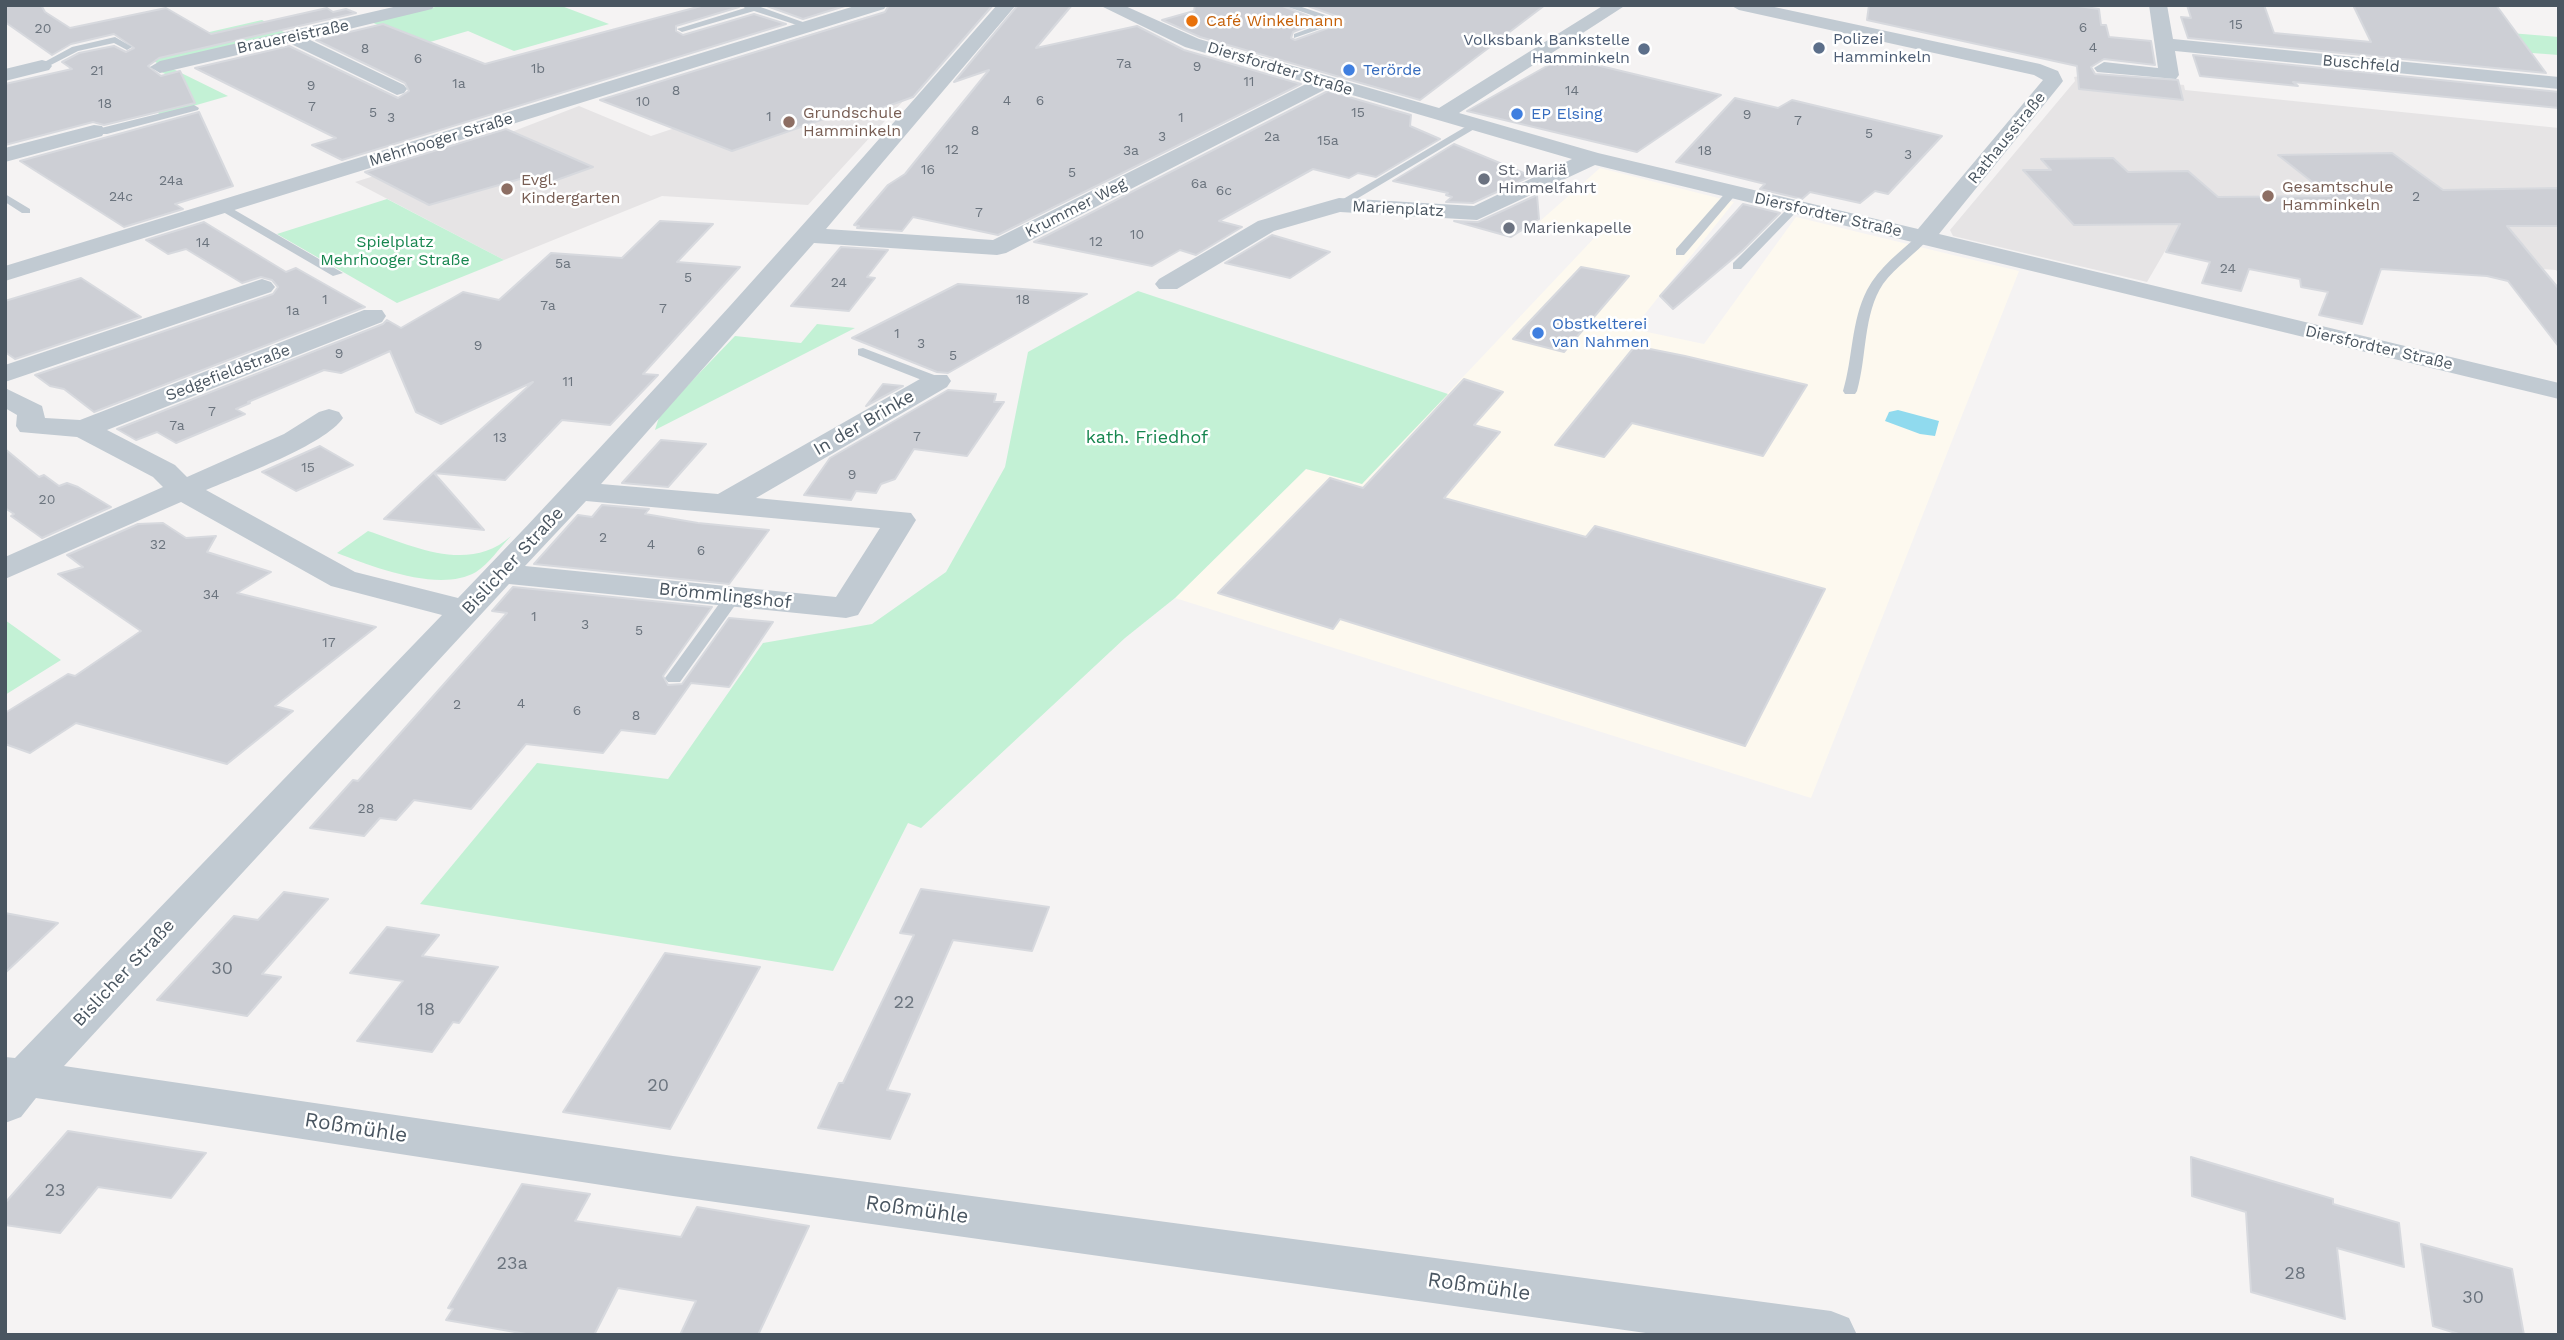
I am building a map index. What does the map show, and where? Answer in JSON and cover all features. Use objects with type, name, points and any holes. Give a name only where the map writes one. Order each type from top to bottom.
[{"type":"street","name":"Brauereistraße","points":[[160,67],[426,5]]},
{"type":"street","name":"Mehrhooger Straße","points":[[5,274],[877,5]]},
{"type":"street","name":"Bislicher Straße","points":[[12,1085],[502,575],[695,358],[808,236],[1007,5]]},
{"type":"street","name":"Diersfordter Straße","points":[[1108,5],[1192,43],[1323,83],[1592,158],[2559,391]]},
{"type":"street","points":[[1442,116],[1558,38],[1618,5]]},
{"type":"street","name":"Rathausstraße","points":[[1738,5],[2051,75],[2053,81],[1924,237]]},
{"type":"street","points":[[2104,68],[2169,75],[2158,5]]},
{"type":"street","points":[[1135,18],[1161,9]]},
{"type":"street","points":[[1839,26],[1853,9]]},
{"type":"street","points":[[301,36],[297,41],[397,89]]},
{"type":"street","name":"Buschfeld","points":[[2163,44],[2559,83]]},
{"type":"street","points":[[5,75],[42,66]]},
{"type":"street","name":"Krummer Weg","points":[[808,236],[997,248],[1323,83]]},
{"type":"street","points":[[5,155],[94,131]]},
{"type":"street","name":"Marienplatz","points":[[1168,284],[1266,226],[1339,205],[1477,213],[1592,158]]},
{"type":"street","points":[[5,374],[262,287]]},
{"type":"street","name":"Sedgefieldstraße","points":[[17,431],[83,429],[373,316]]},
{"type":"street","name":"In der Brinke","points":[[723,504],[937,381]]},
{"type":"street","name":"Sedgefieldstraße","points":[[5,396],[32,412],[17,431]]},
{"type":"street","points":[[5,569],[294,440],[329,418]]},
{"type":"street","name":"Sedgefieldstraße","points":[[83,429],[164,471],[183,490],[344,579],[467,611]]},
{"type":"street","points":[[578,491],[723,504]]},
{"type":"street","name":"Brömmlingshof","points":[[502,575],[846,608],[900,520],[723,504]]},
{"type":"street","name":"Roßmühle","points":[[12,1085],[1831,1335]]},
{"type":"lane","points":[[1286,5],[1338,21],[1297,36]]},
{"type":"lane","points":[[682,29],[749,7],[809,26]]},
{"type":"lane","points":[[115,40],[127,47],[115,50],[42,66],[75,48],[115,40]]},
{"type":"lane","points":[[94,131],[107,131],[194,108]]},
{"type":"lane","points":[[1339,205],[1476,125]]},
{"type":"lane","points":[[1679,252],[1732,192]]},
{"type":"lane","points":[[5,197],[26,211]]},
{"type":"lane","points":[[222,207],[337,273]]},
{"type":"lane","points":[[1737,266],[1795,207]]},
{"type":"lane","points":[[1850,391],[1858,370],[1864,324],[1874,290],[1892,266],[1924,237]]},
{"type":"lane","name":"In der Brinke","points":[[863,352],[937,381]]},
{"type":"lane","points":[[674,678],[733,597]]},
{"type":"shaded area","points":[[869,16],[960,45],[937,64],[808,205],[662,196],[504,260],[355,182],[501,136],[579,106],[651,136],[768,97],[750,75],[718,63]]},
{"type":"shaded area","name":"Gesamtschule Hamminkeln","points":[[2086,75],[2184,85],[2185,90],[2559,128],[2559,273],[2556,270],[2365,257],[2172,239],[2147,282],[1953,236],[1950,230],[2075,81],[2074,77]]},
{"type":"shaded area","points":[[1600,168],[1734,202],[1633,329],[1704,344],[1796,217],[2019,271],[1811,798],[1175,598],[1306,469],[1362,484],[1597,235],[1539,222]]},
{"type":"green space","points":[[444,5],[559,5],[609,24],[514,51],[468,31],[423,44],[371,22]]},
{"type":"green space","points":[[262,20],[289,35],[160,65],[135,49]]},
{"type":"green space","points":[[2474,30],[2559,37],[2559,55],[2532,53]]},
{"type":"green space","points":[[167,66],[228,96],[158,116],[167,75],[156,69]]},
{"type":"green space","name":"Spielplatz Mehrhooger Straße","points":[[387,199],[504,260],[397,303],[277,234]]},
{"type":"green space","name":"kath. Friedhof","points":[[1138,291],[1448,394],[1362,484],[1306,469],[1175,598],[1125,638],[921,828],[908,823],[833,971],[420,904],[537,763],[668,779],[763,643],[872,624],[946,572],[1005,467],[1028,352]]},
{"type":"green space","points":[[817,324],[855,328],[655,430],[660,414],[735,336],[801,343]]},
{"type":"green space","points":[[368,531],[422,549],[459,555],[495,547],[511,536],[481,569],[461,578],[444,580],[387,571],[337,553]]},
{"type":"green space","points":[[5,620],[61,660],[5,695]]},
{"type":"water","points":[[1898,410],[1939,421],[1935,436],[1920,434],[1885,421],[1889,412]]},
{"type":"building","points":[[5,5],[41,5],[45,12],[70,28],[166,8],[211,34],[327,8],[333,12],[346,9],[356,13],[159,58],[148,66],[161,76],[180,71],[195,103],[104,125],[93,122],[5,145],[5,84],[72,69],[62,62],[79,53],[114,46],[126,52],[134,48],[114,34],[71,44],[52,55],[5,22]]},
{"type":"building","points":[[705,5],[739,7],[676,26],[676,31],[683,35],[754,14],[786,24],[342,160],[312,145],[336,138],[195,68],[289,46],[398,98],[409,91],[405,83],[316,40],[383,24],[485,64]]},
{"type":"building","points":[[764,5],[848,5],[803,19]]},
{"type":"building","points":[[889,5],[993,5],[913,97],[849,120],[835,115],[732,151],[600,100],[885,12]]},
{"type":"building","points":[[1018,5],[1072,5],[1036,48],[1137,26],[1184,50],[1301,84],[998,235],[913,217],[902,231],[857,228],[859,226],[854,225],[888,185],[905,174],[989,70],[954,82]]},
{"type":"building","points":[[1195,5],[1280,5],[1321,21],[1293,32],[1291,38],[1295,40],[1345,22],[1344,19],[1305,5],[1545,5],[1420,100],[1200,37],[1162,20],[1194,11]]},
{"type":"building","points":[[1869,5],[2071,5],[2099,9],[2101,25],[2106,25],[2109,37],[2151,41],[2155,65],[2104,59],[2091,67],[2095,74],[2178,80],[2183,100],[2079,89],[2077,66],[1867,20]]},
{"type":"building","points":[[2187,5],[2264,5],[2274,33],[2371,42],[2353,5],[2496,5],[2546,73],[2188,38],[2181,17],[2191,18]]},
{"type":"building","points":[[2193,55],[2559,92],[2559,108],[2293,82],[2298,86],[2200,76]]},
{"type":"building","points":[[1563,57],[1721,95],[1637,152],[1467,111]]},
{"type":"building","points":[[1328,91],[1411,115],[1410,126],[1440,139],[1376,177],[1358,173],[1349,178],[1313,169],[1219,221],[1242,227],[1196,255],[1180,250],[1152,266],[1034,242]]},
{"type":"building","points":[[1735,98],[1778,108],[1792,100],[1942,136],[1888,194],[1875,191],[1860,203],[1810,192],[1802,199],[1760,189],[1765,184],[1676,162]]},
{"type":"building","points":[[199,112],[233,186],[175,204],[183,209],[124,227],[20,161]]},
{"type":"building","points":[[506,129],[593,167],[537,187],[520,179],[429,205],[365,172]]},
{"type":"building","points":[[1454,144],[1531,176],[1473,203],[1446,202],[1452,197],[1446,195],[1448,193],[1393,181]]},
{"type":"building","points":[[2392,153],[2443,190],[2559,188],[2559,226],[2507,226],[2559,289],[2559,347],[2508,281],[2487,276],[2381,269],[2362,324],[2319,315],[2328,292],[2301,287],[2300,279],[2249,269],[2241,291],[2202,283],[2210,262],[2166,252],[2180,224],[2074,225],[2023,170],[2051,170],[2041,159],[2113,158],[2128,172],[2188,171],[2218,197],[2330,196],[2278,155]]},
{"type":"building","points":[[1537,195],[1539,219],[1511,237],[1454,221],[1478,222]]},
{"type":"building","points":[[1743,204],[1780,213],[1742,251],[1673,309],[1660,296]]},
{"type":"building","points":[[660,221],[713,224],[677,262],[740,267],[643,374],[658,375],[610,425],[562,420],[505,480],[434,473],[484,530],[384,519],[420,485],[533,382],[441,424],[416,412],[390,351],[341,373],[324,370],[248,402],[250,403],[236,409],[245,414],[176,443],[157,432],[136,440],[117,429],[383,324],[387,320],[401,328],[463,292],[499,300],[551,253],[622,258]]},
{"type":"building","points":[[204,222],[286,272],[296,268],[365,307],[94,412],[64,389],[50,386],[35,375],[273,294],[278,287],[272,280],[261,277],[242,283],[186,249],[168,254],[146,240]]},
{"type":"building","points":[[1272,235],[1330,252],[1290,278],[1225,263]]},
{"type":"building","points":[[841,247],[888,250],[867,277],[875,278],[849,311],[791,306]]},
{"type":"building","points":[[1581,267],[1629,276],[1564,352],[1513,339]]},
{"type":"building","points":[[81,278],[141,317],[15,359],[5,352],[5,301]]},
{"type":"building","points":[[958,284],[1087,294],[948,373],[937,372],[852,338]]},
{"type":"building","points":[[1635,346],[1807,385],[1763,456],[1632,423],[1604,457],[1555,445]]},
{"type":"building","points":[[1464,379],[1503,392],[1474,425],[1500,432],[1444,498],[1586,537],[1595,526],[1825,589],[1745,746],[1340,619],[1333,629],[1218,593],[1330,478],[1363,488]]},
{"type":"building","points":[[883,384],[903,386],[866,406]]},
{"type":"building","points":[[948,390],[996,394],[994,402],[1004,402],[967,456],[914,449],[895,479],[881,484],[876,493],[856,491],[851,500],[804,495],[830,458]]},
{"type":"building","points":[[661,440],[706,444],[668,487],[622,483]]},
{"type":"building","points":[[320,446],[353,465],[296,491],[262,472]]},
{"type":"building","points":[[5,449],[39,477],[44,475],[59,486],[67,483],[78,487],[111,507],[42,538],[11,516],[14,514],[5,508]]},
{"type":"building","points":[[602,505],[649,509],[645,514],[698,523],[769,530],[729,584],[534,564],[578,515],[592,517]]},
{"type":"building","points":[[163,523],[186,538],[216,536],[207,552],[271,572],[237,593],[376,627],[275,706],[293,711],[227,764],[76,723],[30,753],[5,744],[5,713],[68,674],[75,676],[141,631],[58,574],[83,567],[67,555],[138,524]]},
{"type":"building","points":[[513,587],[712,607],[663,676],[668,685],[682,684],[729,618],[773,622],[729,687],[691,683],[655,734],[621,730],[603,753],[526,744],[471,809],[414,800],[396,820],[380,818],[364,836],[310,828],[353,780],[358,781],[507,613],[492,611]]},
{"type":"building","points":[[921,889],[1049,907],[1032,951],[953,940],[887,1090],[910,1094],[890,1139],[818,1128],[839,1083],[843,1083],[914,935],[900,933]]},
{"type":"building","points":[[284,892],[328,899],[262,974],[281,977],[247,1016],[157,1000],[234,916],[258,920]]},
{"type":"building","points":[[5,913],[58,923],[5,973]]},
{"type":"building","points":[[387,927],[439,935],[422,956],[498,967],[459,1023],[453,1022],[432,1052],[357,1041],[403,981],[350,973]]},
{"type":"building","points":[[665,953],[760,967],[670,1129],[563,1112]]},
{"type":"building","points":[[68,1131],[206,1153],[171,1198],[98,1187],[60,1233],[5,1225],[5,1203]]},
{"type":"building","points":[[2191,1157],[2333,1199],[2333,1204],[2399,1223],[2404,1267],[2337,1248],[2345,1319],[2251,1292],[2246,1212],[2192,1196]]},
{"type":"building","points":[[522,1184],[590,1194],[575,1221],[681,1237],[697,1207],[809,1226],[758,1335],[680,1335],[696,1301],[618,1288],[594,1335],[532,1335],[446,1320],[453,1309],[448,1308]]},
{"type":"building","points":[[2421,1244],[2512,1269],[2524,1335],[2462,1335],[2433,1326]]},
{"type":"place","name":"Café Winkelmann","points":[[1192,21]]},
{"type":"place","name":"Polizei Hamminkeln","points":[[1819,48]]},
{"type":"place","name":"Volksbank Bankstelle Hamminkeln","points":[[1644,49]]},
{"type":"place","name":"Terörde","points":[[1349,70]]},
{"type":"place","name":"EP Elsing","points":[[1517,114]]},
{"type":"place","name":"Grundschule Hamminkeln","points":[[789,122]]},
{"type":"place","name":"St. Mariä Himmelfahrt","points":[[1484,179]]},
{"type":"place","name":"Evgl. Kindergarten","points":[[507,189]]},
{"type":"place","name":"Gesamtschule Hamminkeln","points":[[2268,196]]},
{"type":"place","name":"Marienkapelle","points":[[1509,228]]},
{"type":"place","name":"Obstkelterei van Nahmen","points":[[1538,333]]}]
